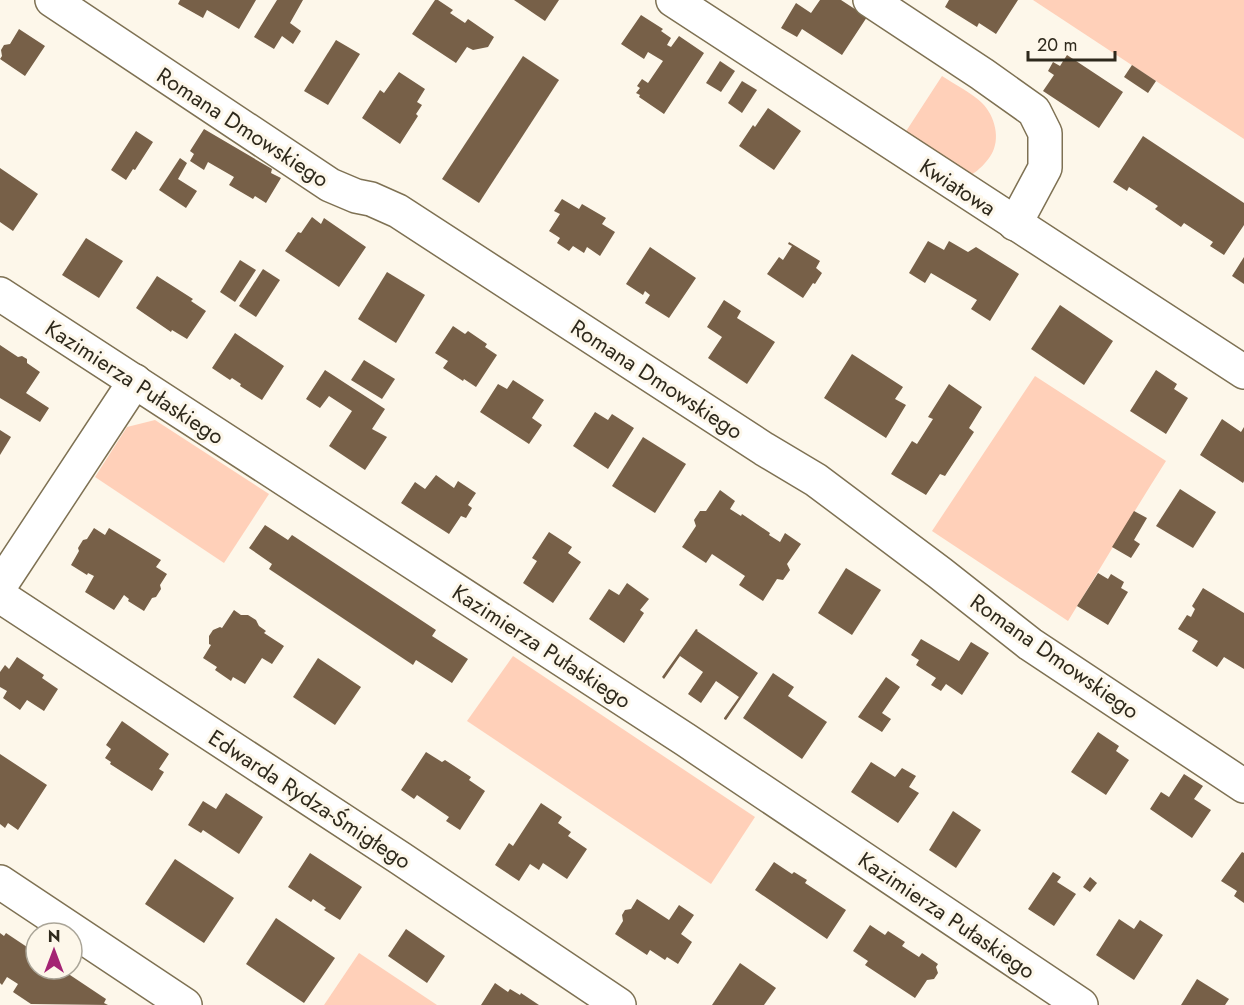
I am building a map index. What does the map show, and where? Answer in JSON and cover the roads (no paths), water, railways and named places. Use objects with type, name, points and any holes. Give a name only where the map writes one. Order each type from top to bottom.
[{"type":"street","name":"Romana Dmowskiego","points":[[52,0],[330,185],[398,211],[764,449],[816,480],[1030,644],[1244,786]]},
{"type":"street","name":"Kwiatowa","points":[[673,0],[1244,372]]},
{"type":"street","points":[[870,0],[1035,111],[1046,134],[1045,168],[1015,224]]},
{"type":"street","name":"Kazimierza Pułaskiego","points":[[0,294],[686,740],[1081,1005]]},
{"type":"street","points":[[0,586],[135,381]]},
{"type":"street","name":"Edwarda Rydza-Śmigłego","points":[[0,596],[400,858],[619,1005]]},
{"type":"street","points":[[0,882],[185,1005]]}]
